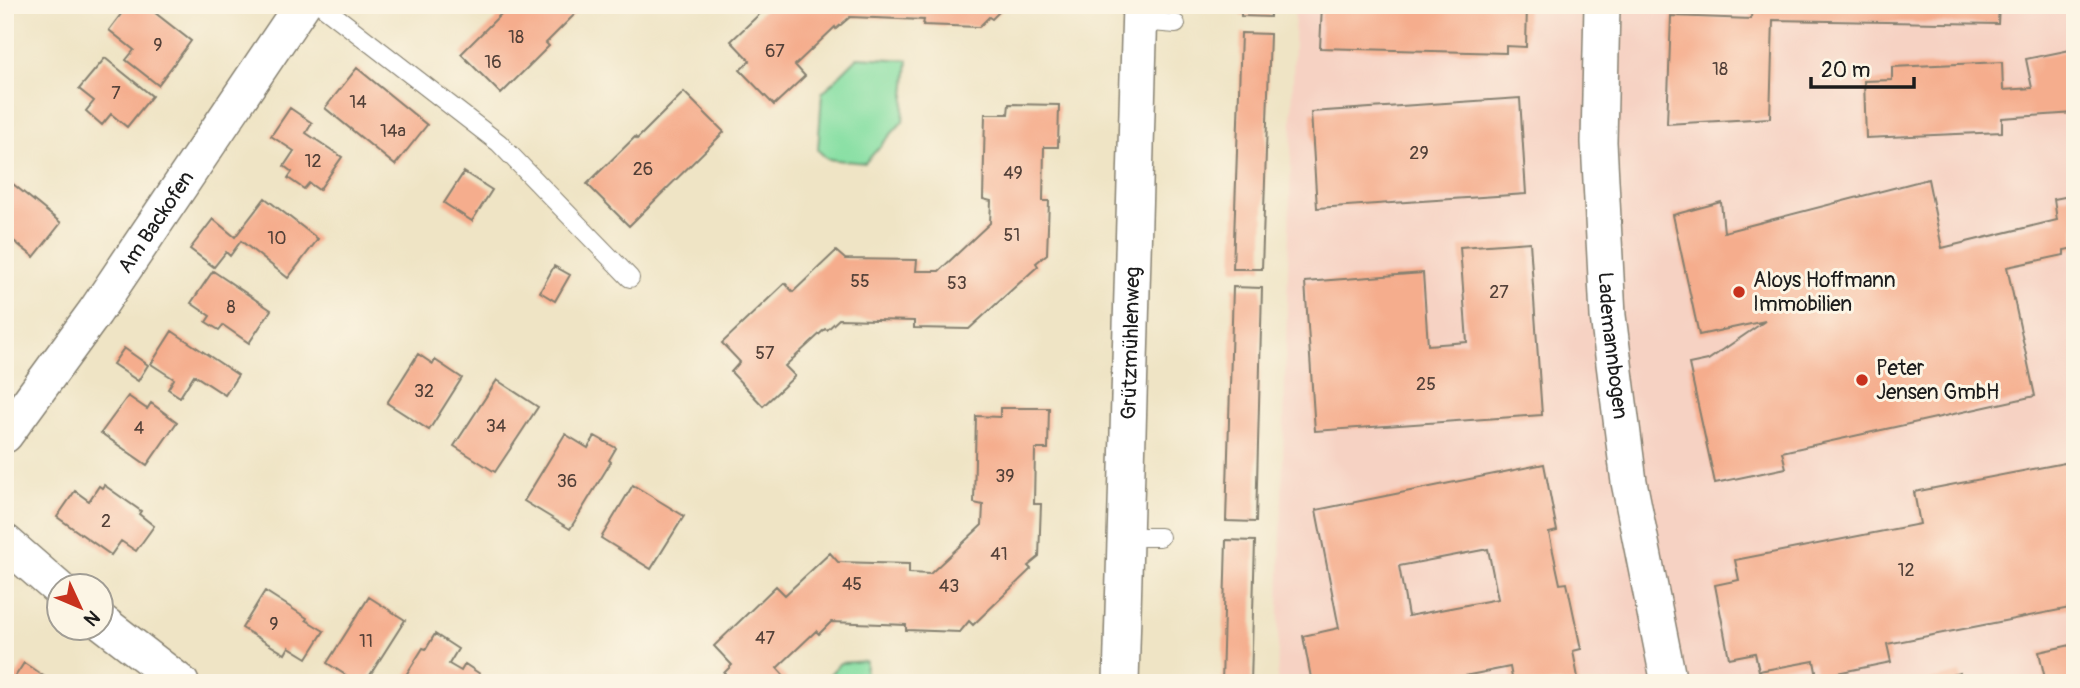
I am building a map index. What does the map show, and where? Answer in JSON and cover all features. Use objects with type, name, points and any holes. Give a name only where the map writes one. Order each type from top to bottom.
[{"type":"street","name":"Am Backofen","points":[[5,435],[95,312],[302,5]]},
{"type":"street","name":"Lademannbogen","points":[[1602,5],[1599,142],[1608,316],[1629,482],[1669,683]]},
{"type":"street","name":"Grützmühlenweg","points":[[1121,683],[1140,13]]},
{"type":"street","points":[[5,542],[46,578]]},
{"type":"street","points":[[116,633],[181,683]]},
{"type":"lane","points":[[321,5],[499,143],[630,278]]},
{"type":"lane","points":[[1140,13],[1176,24]]},
{"type":"lane","points":[[1125,537],[1160,537]]},
{"type":"shaded area","points":[[1295,5],[2075,5],[2075,683],[1277,683]]},
{"type":"green space","points":[[858,57],[908,60],[903,121],[865,163],[827,159],[818,150],[822,93]]},
{"type":"green space","points":[[866,661],[865,683],[822,683],[840,663]]},
{"type":"building","points":[[128,5],[145,5],[191,41],[158,85],[126,60],[134,50],[109,30]]},
{"type":"building","points":[[510,5],[584,5],[546,43],[549,46],[501,94],[461,54]]},
{"type":"building","points":[[769,5],[1006,5],[979,27],[923,25],[924,20],[850,17],[836,29],[835,27],[795,65],[805,76],[774,105],[740,70],[750,61],[731,41]]},
{"type":"building","points":[[1241,5],[1270,5],[1270,17],[1241,16]]},
{"type":"building","points":[[1322,5],[1527,5],[1526,47],[1506,46],[1506,53],[1320,48]]},
{"type":"building","points":[[1752,5],[1999,5],[1998,24],[1773,20],[1770,118],[1667,124],[1671,16],[1751,19]]},
{"type":"building","points":[[1241,33],[1270,34],[1262,269],[1233,269]]},
{"type":"building","points":[[2075,49],[2075,113],[2002,118],[2002,132],[1866,138],[1864,81],[1892,80],[1892,67],[2002,62],[2003,90],[2032,88],[2026,59]]},
{"type":"building","points":[[105,58],[152,96],[127,127],[111,114],[102,125],[86,111],[94,101],[79,89]]},
{"type":"building","points":[[357,68],[427,125],[395,165],[325,108]]},
{"type":"building","points":[[684,92],[724,132],[629,226],[587,184]]},
{"type":"building","points":[[1520,98],[1526,194],[1317,208],[1311,112]]},
{"type":"building","points":[[1009,104],[1059,105],[1058,147],[1044,147],[1043,201],[1049,201],[1047,254],[1036,263],[1038,266],[969,329],[914,328],[914,321],[839,319],[785,366],[795,376],[763,406],[731,372],[740,362],[722,343],[785,283],[793,292],[836,251],[845,259],[917,260],[916,271],[939,271],[990,223],[991,201],[983,199],[985,114],[1008,114]]},
{"type":"building","points":[[290,108],[312,123],[306,133],[342,157],[319,190],[309,183],[304,189],[288,178],[292,172],[284,166],[294,151],[271,136]]},
{"type":"building","points":[[464,172],[492,190],[472,221],[444,203]]},
{"type":"building","points":[[1928,179],[1942,248],[2057,220],[2054,199],[2075,195],[2075,248],[2064,250],[2064,255],[2007,267],[2035,396],[1782,452],[1786,468],[1715,483],[1689,364],[1708,360],[1765,321],[1699,335],[1673,215],[1721,202],[1724,232]]},
{"type":"building","points":[[13,184],[61,223],[34,257],[5,234],[5,194]]},
{"type":"building","points":[[265,198],[318,239],[288,278],[241,241],[230,256],[226,252],[214,267],[190,249],[213,219],[235,237]]},
{"type":"building","points":[[1530,242],[1542,415],[1315,431],[1305,282],[1423,273],[1428,345],[1467,342],[1460,247]]},
{"type":"building","points":[[554,266],[570,275],[555,301],[540,292]]},
{"type":"building","points":[[213,271],[271,310],[249,343],[223,325],[219,330],[206,322],[210,316],[191,303]]},
{"type":"building","points":[[1233,287],[1262,288],[1256,522],[1226,521]]},
{"type":"building","points":[[172,331],[238,375],[225,395],[194,375],[180,397],[168,389],[174,379],[151,364]]},
{"type":"building","points":[[124,348],[148,365],[138,381],[113,364]]},
{"type":"building","points":[[418,354],[433,364],[435,360],[462,378],[429,430],[387,403]]},
{"type":"building","points":[[497,380],[538,407],[495,472],[454,446]]},
{"type":"building","points":[[128,396],[147,409],[151,403],[177,422],[147,465],[101,433]]},
{"type":"building","points":[[1000,408],[1049,408],[1048,449],[1035,449],[1034,504],[1041,504],[1039,557],[1028,566],[1031,569],[973,625],[969,621],[960,632],[906,630],[906,625],[831,622],[819,634],[816,631],[777,668],[787,679],[783,683],[732,683],[723,674],[732,665],[714,646],[776,586],[785,595],[830,553],[838,562],[909,564],[909,573],[930,574],[982,525],[983,505],[974,503],[976,416],[1000,417]]},
{"type":"building","points":[[565,434],[588,448],[595,436],[616,448],[609,460],[611,462],[570,529],[524,501]]},
{"type":"building","points":[[2075,461],[2075,607],[1887,644],[1891,662],[1817,677],[1814,661],[1759,671],[1755,653],[1729,658],[1715,585],[1739,580],[1735,560],[1920,524],[1914,492]]},
{"type":"building","points":[[1544,464],[1557,531],[1549,533],[1560,584],[1567,583],[1581,649],[1573,651],[1579,683],[1513,683],[1510,667],[1429,683],[1312,683],[1303,636],[1339,628],[1316,510]],"holes":[[[1488,549],[1498,599],[1408,616],[1399,566]]]},
{"type":"building","points":[[104,485],[141,511],[139,514],[154,526],[136,551],[121,541],[111,555],[57,517],[75,491],[89,501],[99,486],[102,488]]},
{"type":"building","points":[[633,485],[684,516],[651,569],[601,538]]},
{"type":"building","points":[[1226,540],[1255,541],[1251,683],[1222,683]]},
{"type":"building","points":[[265,591],[324,631],[307,658],[289,647],[285,654],[242,628]]},
{"type":"building","points":[[369,597],[405,620],[365,683],[358,683],[327,663]]},
{"type":"building","points":[[435,634],[458,649],[449,664],[461,671],[465,664],[480,674],[475,683],[401,683]]},
{"type":"building","points":[[2075,644],[2075,683],[2046,683],[2039,652]]},
{"type":"building","points":[[24,663],[54,683],[11,683]]},
{"type":"building","points":[[1960,673],[1962,683],[1922,683],[1922,682]]},
{"type":"place","name":"Aloys Hoffmann Immobilien","points":[[1739,292]]},
{"type":"place","name":"Peter Jensen GmbH","points":[[1862,380]]}]
